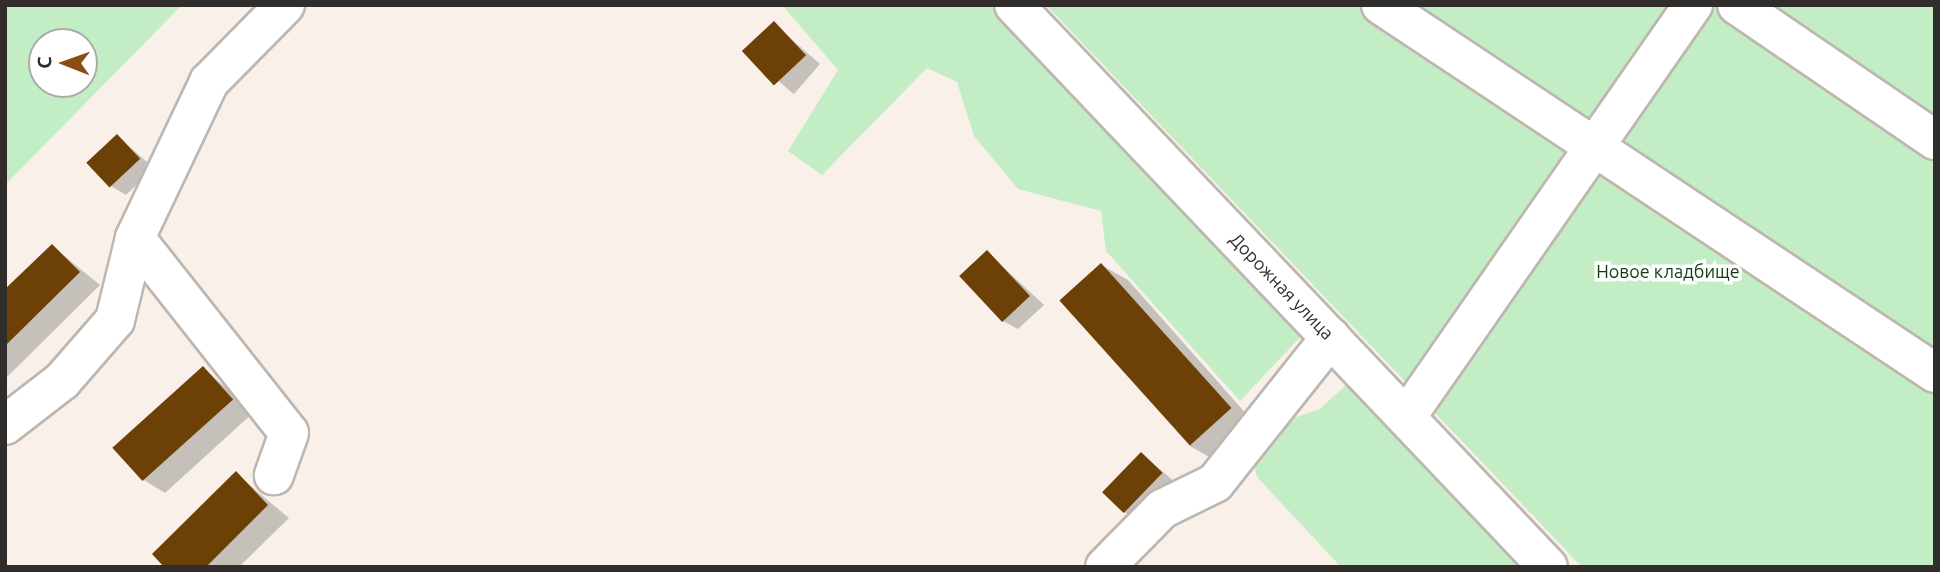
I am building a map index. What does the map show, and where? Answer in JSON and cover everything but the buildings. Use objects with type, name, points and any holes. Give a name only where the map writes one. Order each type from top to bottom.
[{"type":"street","points":[[5,425],[62,381],[115,320],[135,238],[209,82],[285,5]]},
{"type":"street","points":[[1381,5],[1592,150],[1935,373]]},
{"type":"street","points":[[1407,416],[1693,5]]},
{"type":"street","points":[[1737,5],[1935,140]]},
{"type":"street","name":"Дорожная улица","points":[[1032,12],[1331,337],[1548,567]]},
{"type":"street","points":[[135,238],[289,433],[274,475]]},
{"type":"street","points":[[1105,567],[1162,509],[1214,483],[1331,337]]},
{"type":"green space","points":[[10,5],[182,5],[98,90],[98,28],[28,28],[28,98],[91,98],[5,185],[5,10]]},
{"type":"green space","points":[[782,5],[992,5],[1305,332],[1240,401],[1106,251],[1101,211],[1018,189],[974,136],[957,82],[927,68],[822,175],[788,151],[838,70]]},
{"type":"green space","name":"Новое кладбище","points":[[1046,5],[1935,5],[1935,567],[1582,567]]},
{"type":"green space","points":[[1346,385],[1522,567],[1341,567],[1257,477],[1247,434],[1320,409]]}]
